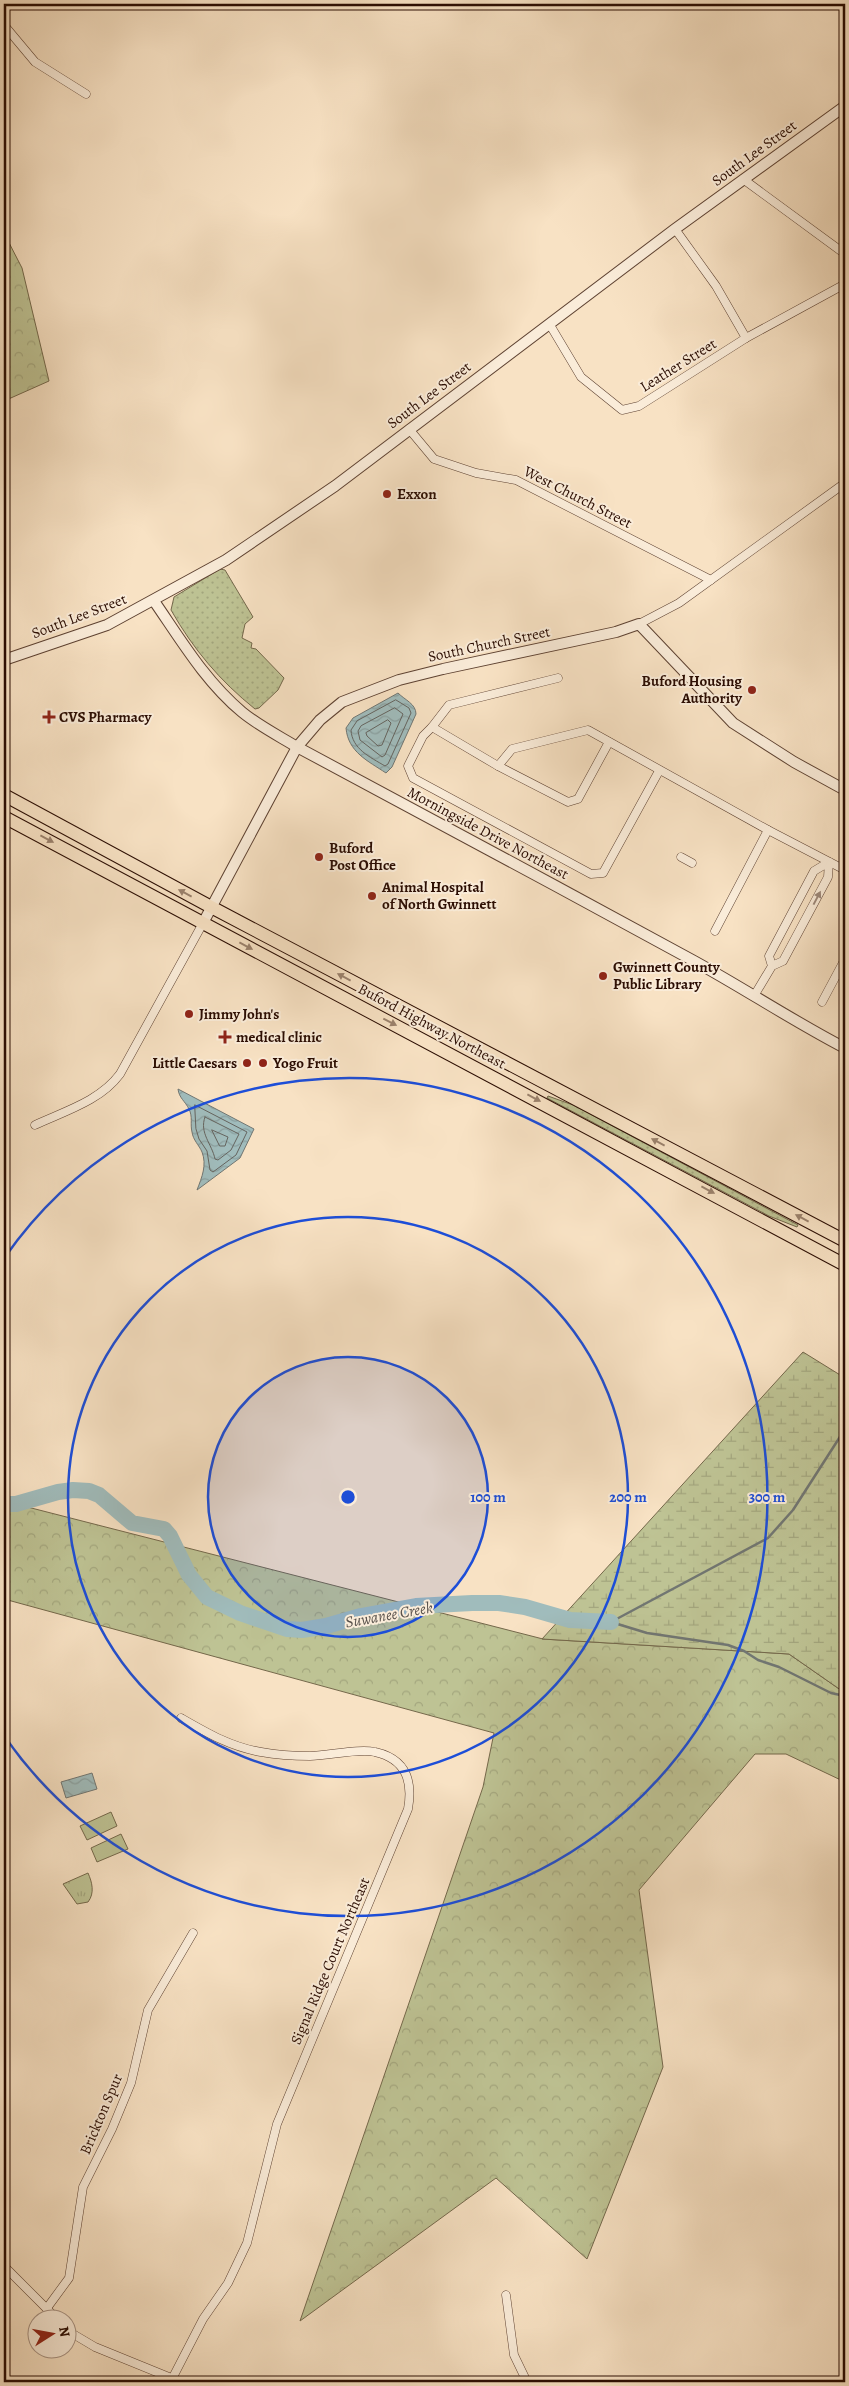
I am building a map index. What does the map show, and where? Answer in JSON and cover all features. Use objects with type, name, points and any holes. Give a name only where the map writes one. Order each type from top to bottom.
[{"type":"main road","name":"Buford Highway Northeast","points":[[4,794],[213,908],[845,1241]]},
{"type":"main road","name":"Buford Highway Northeast","points":[[4,817],[845,1264]]},
{"type":"street","points":[[4,25],[35,62],[86,94]]},
{"type":"street","name":"South Lee Street","points":[[4,660],[107,625],[212,568],[290,517],[550,325],[675,229],[845,106]]},
{"type":"street","points":[[743,179],[845,254]]},
{"type":"street","points":[[675,229],[716,286],[746,338]]},
{"type":"street","name":"Leather Street","points":[[550,325],[581,377],[622,410],[639,406],[746,338],[845,284]]},
{"type":"street","name":"West Church Street","points":[[409,429],[434,459],[476,473],[516,480],[711,580]]},
{"type":"street","name":"South Church Street","points":[[203,923],[213,908],[297,748],[320,720],[342,702],[370,690],[443,669],[616,632],[639,624],[679,603],[845,484]]},
{"type":"street","name":"Morningside Drive Northeast","points":[[154,601],[196,663],[213,684],[242,712],[297,748],[595,907],[754,996],[798,1024],[845,1048]]},
{"type":"street","points":[[639,624],[734,723],[794,762],[845,790]]},
{"type":"street","points":[[558,678],[449,705],[423,736],[408,766],[413,778],[591,874],[603,874],[659,771]]},
{"type":"street","points":[[432,727],[498,766],[568,802],[578,799],[609,742]]},
{"type":"street","points":[[498,766],[512,749],[588,730],[659,771],[845,870]]},
{"type":"street","points":[[715,931],[768,830]]},
{"type":"street","points":[[681,857],[692,863]]},
{"type":"street","points":[[754,996],[772,966],[783,962],[828,877],[829,862]]},
{"type":"street","points":[[772,966],[769,956],[814,871],[829,862]]},
{"type":"street","points":[[791,915],[805,921]]},
{"type":"street","points":[[35,1125],[94,1098],[111,1086],[120,1074],[203,923]]},
{"type":"street","points":[[822,1002],[845,959]]},
{"type":"street","name":"Signal Ridge Court Northeast","points":[[172,2379],[203,2319],[228,2283],[247,2243],[277,2124],[404,1818],[411,1793],[409,1780],[403,1769],[392,1759],[374,1751],[310,1756],[263,1752],[237,1747],[181,1718]]},
{"type":"street","name":"Brickton Spur","points":[[47,2308],[69,2278],[78,2230],[83,2187],[112,2129],[131,2083],[148,2010],[193,1932]]},
{"type":"street","points":[[4,2266],[47,2308]]},
{"type":"street","points":[[506,2295],[514,2355],[527,2382]]},
{"type":"street","points":[[78,2337],[95,2347],[181,2382]]},
{"type":"green space","points":[[4,233],[22,268],[49,381],[4,401]]},
{"type":"green space","points":[[220,569],[225,570],[253,617],[245,624],[242,638],[252,643],[251,648],[256,649],[284,678],[278,690],[259,708],[255,709],[242,698],[208,664],[188,638],[171,610],[174,597]]},
{"type":"green space","points":[[548,1096],[573,1105],[798,1225],[797,1227],[769,1216],[547,1098]]},
{"type":"green space","points":[[803,1352],[845,1378],[845,1693],[789,1654],[542,1639]]},
{"type":"green space","points":[[4,1501],[543,1639],[789,1654],[845,1693],[845,1782],[786,1754],[755,1754],[639,1890],[663,2067],[587,2259],[496,2178],[300,2321],[483,1787],[494,1733],[4,1599]]},
{"type":"green space","points":[[111,1812],[117,1826],[87,1840],[80,1826]]},
{"type":"green space","points":[[121,1834],[128,1849],[97,1862],[91,1848]]},
{"type":"green space","points":[[88,1873],[92,1884],[92,1895],[88,1902],[77,1904],[63,1884]]},
{"type":"water","points":[[398,693],[414,707],[416,714],[392,767],[386,773],[355,750],[346,728],[353,718]]},
{"type":"water","points":[[178,1089],[254,1129],[240,1158],[197,1190],[204,1162],[201,1149],[191,1129],[190,1112]]},
{"type":"water","points":[[92,1773],[97,1789],[66,1798],[61,1782]]},
{"type":"waterway","points":[[611,1622],[768,1538],[793,1510],[845,1429]]},
{"type":"waterway","name":"Suwanee Creek","points":[[4,1504],[16,1504],[58,1492],[73,1490],[89,1491],[99,1495],[132,1523],[164,1529],[170,1536],[189,1575],[207,1597],[240,1613],[287,1629],[302,1630],[326,1626],[361,1616],[416,1606],[472,1603],[499,1603],[525,1607],[570,1620],[611,1622]]},
{"type":"waterway","name":"Suwanee Creek","points":[[611,1622],[647,1633],[728,1645],[744,1651],[758,1660],[779,1667],[831,1693],[845,1696]]},
{"type":"place","name":"Exxon","points":[[387,494]]},
{"type":"place","name":"Buford Housing Authority","points":[[752,690]]},
{"type":"place","name":"CVS Pharmacy","points":[[49,717]]},
{"type":"place","name":"Buford Post Office","points":[[319,857]]},
{"type":"place","name":"Animal Hospital of North Gwinnett","points":[[372,896]]},
{"type":"place","name":"Gwinnett County Public Library","points":[[603,976]]},
{"type":"place","name":"Jimmy John's","points":[[189,1014]]},
{"type":"place","name":"medical clinic","points":[[225,1037]]},
{"type":"place","name":"Little Caesars","points":[[247,1063]]},
{"type":"place","name":"Yogo Fruit","points":[[263,1063]]}]
